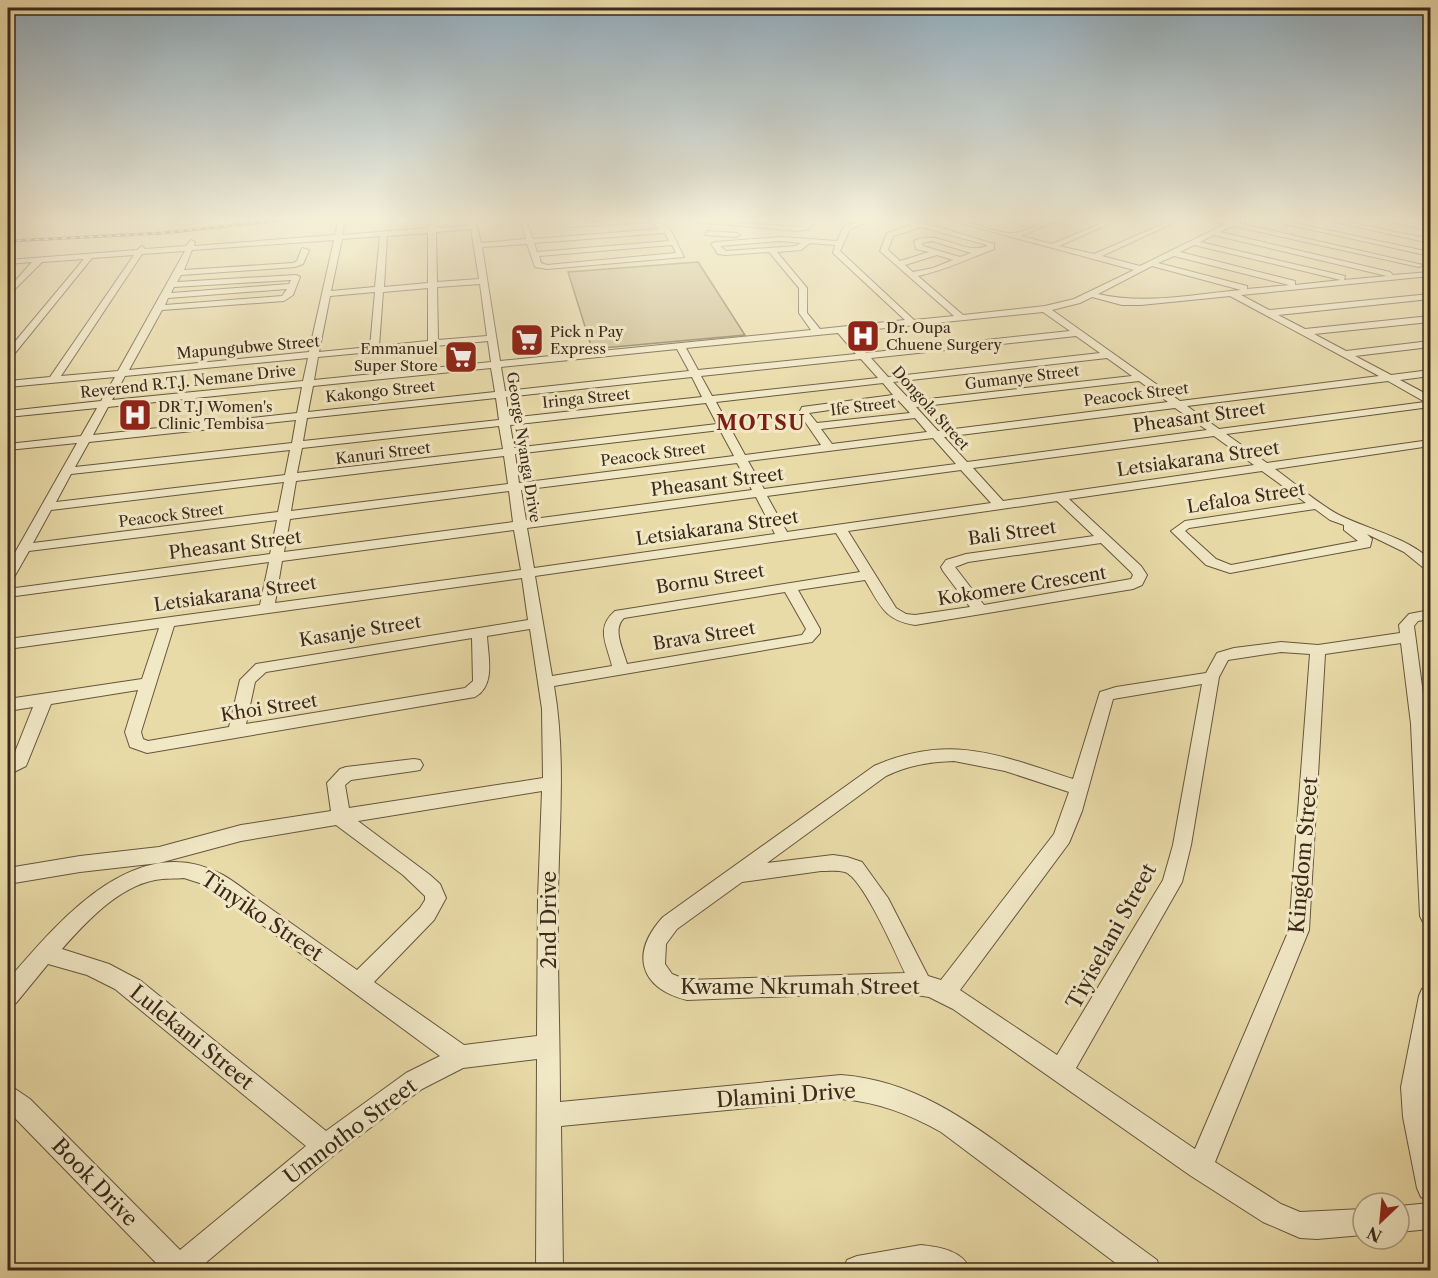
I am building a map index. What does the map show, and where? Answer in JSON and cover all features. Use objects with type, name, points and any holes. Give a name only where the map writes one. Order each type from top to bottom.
[{"type":"street","points":[[8,293],[21,280]]},
{"type":"street","points":[[8,357],[71,280]]},
{"type":"street","points":[[53,380],[117,280]]},
{"type":"street","points":[[8,576],[173,280]]},
{"type":"street","points":[[170,285],[244,280]]},
{"type":"street","points":[[157,308],[282,298],[289,296],[294,280]]},
{"type":"street","points":[[267,608],[313,356],[330,280]]},
{"type":"street","points":[[374,350],[381,280]]},
{"type":"street","points":[[431,280],[433,344]]},
{"type":"street","points":[[796,280],[805,291],[803,313],[817,332]]},
{"type":"street","points":[[866,280],[913,323]]},
{"type":"street","points":[[917,280],[962,318]]},
{"type":"street","name":"Reverend R.T.J. Nemane Drive","points":[[8,414],[1045,309],[1077,301],[1119,280]]},
{"type":"street","points":[[1212,280],[1255,291]]},
{"type":"street","points":[[1278,280],[1303,286]]},
{"type":"street","points":[[1347,280],[1353,281]]},
{"type":"street","points":[[1090,294],[1128,302],[1368,280]]},
{"type":"street","points":[[1401,280],[1431,295]]},
{"type":"street","points":[[327,294],[482,281]]},
{"type":"street","name":"George Nyanga Drive","points":[[482,281],[529,572]]},
{"type":"street","points":[[164,296],[292,286]]},
{"type":"street","points":[[1231,293],[1431,402]]},
{"type":"street","points":[[1267,313],[1431,295]]},
{"type":"street","points":[[1045,309],[1334,517],[1388,539],[1414,553],[1431,566]]},
{"type":"street","points":[[1304,332],[1431,319]]},
{"type":"street","name":"Dongola Street","points":[[840,330],[1000,505]]},
{"type":"street","name":"Kakongo Street","points":[[8,447],[1077,333]]},
{"type":"street","name":"Mapungubwe Street","points":[[8,384],[491,338]]},
{"type":"street","points":[[1345,354],[1431,344]]},
{"type":"street","points":[[680,346],[783,536]]},
{"type":"street","name":"Iringa Street","points":[[67,471],[1108,355]]},
{"type":"street","name":"Peacock Street","points":[[23,548],[1431,373]]},
{"type":"street","name":"Gumanye Street","points":[[908,405],[1140,378]]},
{"type":"street","points":[[828,447],[804,413],[806,409],[899,397]]},
{"type":"street","name":"Pheasant Street","points":[[8,592],[760,495],[1431,402]]},
{"type":"street","name":"Ife Street","points":[[813,427],[916,414]]},
{"type":"street","name":"Kanuri Street","points":[[46,507],[724,426]]},
{"type":"street","name":"Letsiakarana Street","points":[[8,644],[1431,443]]},
{"type":"street","name":"Kokomere Crescent","points":[[840,528],[891,611],[902,618],[922,620],[981,611],[1128,586],[1137,582],[1139,572],[1060,497]]},
{"type":"street","name":"Lefaloa Street","points":[[1317,505],[1185,525],[1178,531],[1211,562],[1220,567],[1236,568],[1365,544],[1362,536],[1334,517]]},
{"type":"street","name":"Bali Street","points":[[981,611],[950,571],[948,567],[951,563],[966,558],[1103,538]]},
{"type":"street","name":"2nd Drive","points":[[529,572],[547,682],[551,725],[548,887],[549,1270]]},
{"type":"street","name":"Bornu Street","points":[[621,670],[610,630],[612,621],[620,614],[868,575]]},
{"type":"street","name":"Brava Street","points":[[547,682],[807,639],[813,633],[813,629],[789,587]]},
{"type":"street","points":[[1431,615],[1409,620],[1406,625],[1425,725],[1431,916]]},
{"type":"street","name":"Khoi Street","points":[[168,622],[133,732],[134,740],[140,745],[159,747],[469,693],[476,689],[481,681],[479,632]]},
{"type":"street","name":"Kasanje Street","points":[[236,733],[248,680],[261,668],[537,623]]},
{"type":"street","points":[[945,992],[1055,850],[1068,825],[1106,696],[1116,692],[1211,677],[1219,660],[1227,655],[1281,647],[1318,650],[1407,637]]},
{"type":"street","name":"Kingdom Street","points":[[1200,1167],[1299,930],[1318,650]]},
{"type":"street","name":"Tiyiselani Street","points":[[1061,1071],[1172,882],[1182,845],[1211,677]]},
{"type":"street","points":[[8,705],[148,683]]},
{"type":"street","points":[[8,769],[20,761],[45,699]]},
{"type":"street","name":"Kwame Nkrumah Street","points":[[1078,788],[973,756],[947,754],[901,761],[880,771],[670,923],[656,938],[653,963],[669,986],[687,990],[897,982],[921,984],[945,992],[1200,1167],[1272,1213],[1291,1222],[1317,1226],[1351,1223]]},
{"type":"street","points":[[359,983],[427,914],[436,897],[434,890],[425,880],[359,834],[341,818],[336,783],[346,774],[414,765]]},
{"type":"street","points":[[8,876],[61,866],[158,863],[230,835],[551,783]]},
{"type":"street","name":"Tinyiko Street","points":[[8,996],[71,924],[99,899],[158,863],[189,869],[215,880],[461,1058]]},
{"type":"street","points":[[737,874],[764,873],[821,864],[846,864],[855,868],[870,887],[921,984]]},
{"type":"street","name":"Lulekani Street","points":[[45,954],[95,967],[133,988],[325,1146]]},
{"type":"street","points":[[1431,996],[1413,1087],[1416,1117],[1431,1188]]},
{"type":"street","name":"Umnotho Street","points":[[179,1270],[325,1146],[402,1089],[461,1058],[549,1046]]},
{"type":"street","name":"Dlamini Drive","points":[[550,1115],[841,1087],[870,1090],[916,1106],[951,1123],[1148,1270]]},
{"type":"street","name":"Book Drive","points":[[8,1096],[22,1107],[179,1270]]},
{"type":"street","points":[[1411,1218],[1431,1216]]},
{"type":"street","points":[[857,1270],[930,1259],[946,1263],[957,1270]]},
{"type":"shaded area","points":[[570,280],[709,280],[745,335],[592,349]]},
{"type":"place","name":"Dr. Oupa Chuene Surgery","points":[[863,336]]},
{"type":"place","name":"Pick n Pay Express","points":[[527,340]]},
{"type":"place","name":"Emmanuel Super Store","points":[[461,357]]},
{"type":"place","name":"DR T.J Women's Clinic Tembisa","points":[[135,415]]},
{"type":"district","name":"MOTSU","points":[[761,423]]}]
